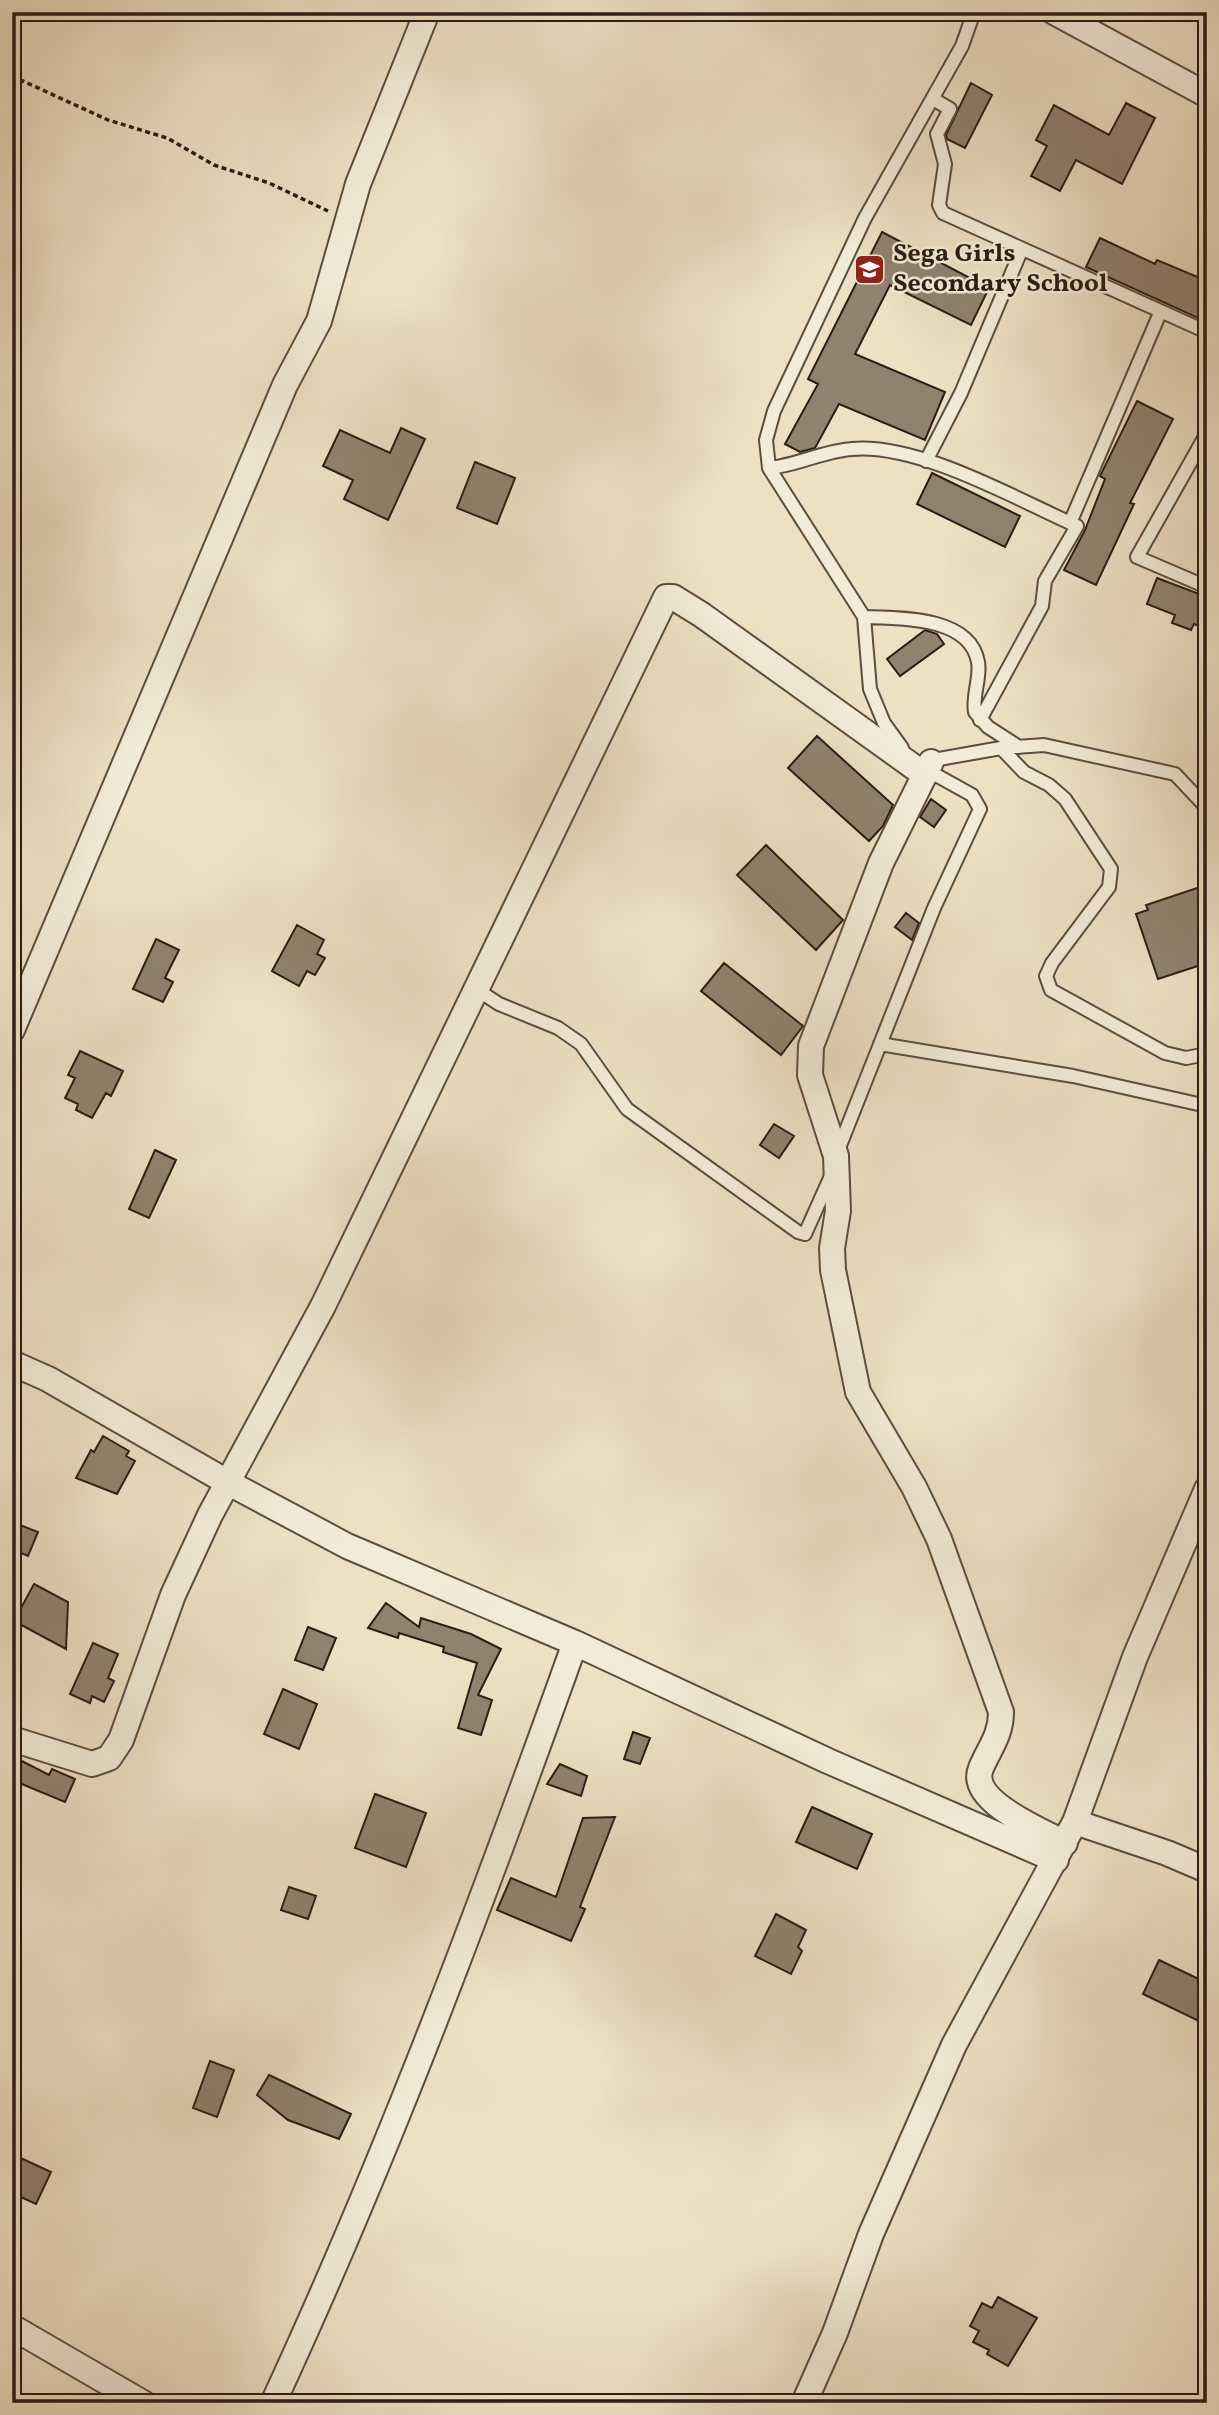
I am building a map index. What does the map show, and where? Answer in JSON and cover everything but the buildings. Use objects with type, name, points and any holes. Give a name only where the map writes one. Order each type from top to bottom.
[{"type":"street","points":[[12,1030],[285,385],[319,321],[358,184],[427,12]]},
{"type":"street","points":[[1054,12],[1207,94]]},
{"type":"street","points":[[12,1739],[74,1761],[92,1764],[109,1758],[121,1740],[173,1595],[227,1482],[323,1306],[668,596],[702,615],[928,769],[881,863],[811,1046],[810,1075],[836,1161],[838,1211],[832,1248],[833,1270],[858,1392],[914,1487],[939,1539],[1001,1712],[1001,1729],[980,1771],[980,1784],[999,1807],[1065,1842]]},
{"type":"street","points":[[12,1363],[48,1379],[227,1482],[346,1546],[575,1643],[828,1761],[1065,1842],[1167,1853],[1207,1870]]},
{"type":"street","points":[[804,2403],[835,2333],[871,2234],[954,2045],[1065,1842],[1135,1657],[1207,1489]]},
{"type":"street","points":[[274,2403],[354,2221],[444,2000],[575,1643]]},
{"type":"street","points":[[12,2327],[143,2403]]},
{"type":"lane","points":[[476,989],[499,1004],[558,1028],[581,1044],[627,1109],[798,1232],[805,1234],[934,908],[980,808],[972,795],[928,769],[893,739],[870,689],[864,617],[769,468],[766,440],[774,411],[865,218],[962,46],[974,12]]},
{"type":"lane","points":[[933,99],[950,109],[937,134],[945,164],[940,210],[947,217],[1207,332]]},
{"type":"lane","points":[[926,461],[961,393],[1021,251]]},
{"type":"lane","points":[[1070,523],[1160,313]]},
{"type":"lane","points":[[1207,433],[1137,557],[1207,587]]},
{"type":"lane","points":[[769,468],[793,465],[851,449],[888,451],[926,461],[1077,526],[1045,580],[1042,606],[981,720]]},
{"type":"lane","points":[[864,617],[902,619],[943,626],[960,634],[973,648],[979,664],[974,707],[981,720],[1019,747]]},
{"type":"lane","points":[[928,769],[1001,748],[1044,745],[1130,766],[1162,769],[1186,783],[1207,808]]},
{"type":"lane","points":[[1001,748],[1024,772],[1049,785],[1065,799],[1111,869],[1109,887],[1052,963],[1046,976],[1051,990],[1165,1053],[1186,1058],[1207,1054]]},
{"type":"lane","points":[[880,1044],[1073,1076],[1207,1106]]},
{"type":"path","points":[[12,76],[108,121],[167,138],[214,165],[269,183],[321,209],[349,218]]},
{"type":"place","name":"Sega Girls Secondary School","points":[[870,269]]}]
